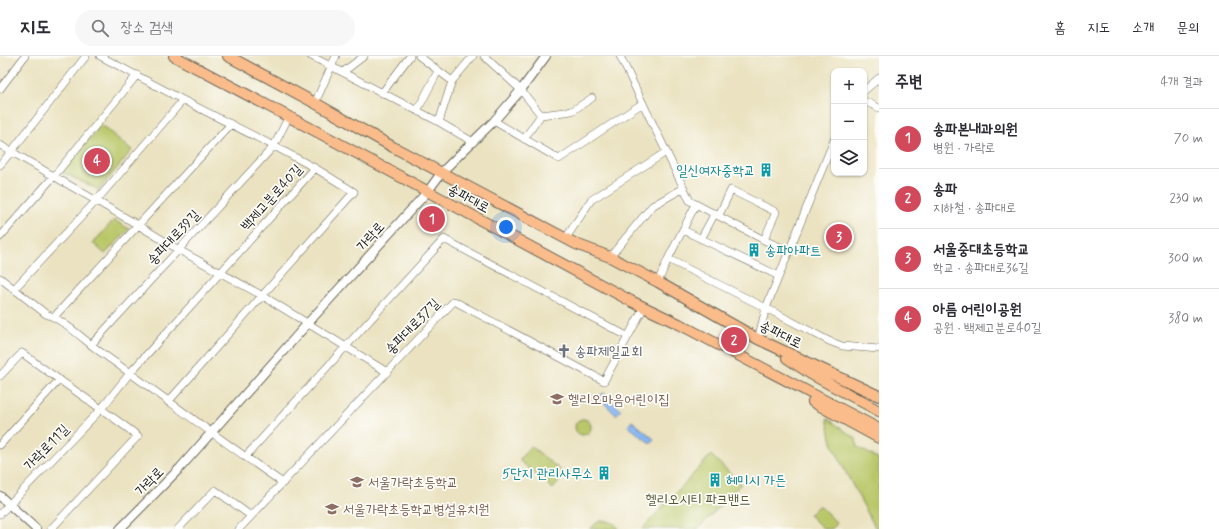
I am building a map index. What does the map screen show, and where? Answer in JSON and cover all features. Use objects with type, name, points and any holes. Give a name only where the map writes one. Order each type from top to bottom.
[{"type":"main road","name":"송파대로","points":[[174,56],[289,116],[428,192],[879,429]]},
{"type":"main road","name":"송파대로","points":[[228,56],[393,147],[576,244],[610,256],[758,339],[879,396]]},
{"type":"main road","points":[[758,339],[811,374],[879,411]]},
{"type":"main road","points":[[772,373],[787,387],[879,438]]},
{"type":"main road","points":[[862,429],[879,444]]},
{"type":"street","points":[[0,89],[25,56]]},
{"type":"street","points":[[0,165],[12,152],[86,56]]},
{"type":"street","points":[[100,56],[315,168]]},
{"type":"street","points":[[311,56],[439,122],[473,142]]},
{"type":"street","points":[[315,103],[336,56]]},
{"type":"street","points":[[343,72],[364,56]]},
{"type":"street","points":[[382,93],[410,56]]},
{"type":"street","points":[[419,56],[452,81]]},
{"type":"street","points":[[439,122],[452,81],[473,56]]},
{"type":"street","points":[[484,56],[521,90],[540,115]]},
{"type":"street","name":"가락로","points":[[120,529],[180,468],[308,323],[428,192],[442,172],[494,121],[521,90],[546,56]]},
{"type":"street","points":[[620,56],[690,201],[764,240],[789,251]]},
{"type":"street","points":[[417,111],[438,71]]},
{"type":"street","points":[[0,237],[54,176],[137,75]]},
{"type":"street","points":[[867,88],[879,78]]},
{"type":"street","points":[[524,139],[540,115],[572,111],[592,98]]},
{"type":"street","points":[[15,288],[96,201],[183,100]]},
{"type":"street","points":[[867,102],[879,108]]},
{"type":"street","points":[[494,121],[559,159],[643,103]]},
{"type":"street","name":"송파대로39길","points":[[90,345],[274,146],[289,116]]},
{"type":"street","points":[[54,317],[231,124]]},
{"type":"street","points":[[0,145],[138,225],[178,250],[263,296],[387,372]]},
{"type":"street","points":[[758,339],[766,308],[831,147]]},
{"type":"street","points":[[566,238],[591,200],[666,152]]},
{"type":"street","name":"백제고분로40길","points":[[130,373],[315,168],[354,192],[168,402]]},
{"type":"street","points":[[610,256],[652,206],[684,188]]},
{"type":"street","points":[[701,239],[730,190],[776,212],[764,240]]},
{"type":"street","points":[[658,282],[696,204]]},
{"type":"street","points":[[683,230],[779,276]]},
{"type":"street","points":[[245,457],[444,239],[627,336]]},
{"type":"street","points":[[668,259],[835,344],[879,349]]},
{"type":"street","points":[[0,278],[15,288],[46,314],[54,317],[168,402],[282,483]]},
{"type":"street","name":"송파대로37길","points":[[238,529],[454,301],[604,380],[644,306]]},
{"type":"street","points":[[0,376],[22,352],[59,380],[102,408],[138,436],[51,529]]},
{"type":"street","name":"가락로11길","points":[[0,514],[102,408],[130,373]]},
{"type":"street","points":[[0,445],[59,380]]},
{"type":"street","points":[[178,529],[215,490],[251,516]]},
{"type":"street","points":[[0,496],[36,529]]},
{"type":"green space","points":[[101,125],[132,150],[99,190],[62,172]]},
{"type":"green space","points":[[114,220],[129,229],[105,254],[93,243]]},
{"type":"green space","points":[[827,418],[856,439],[857,447],[879,459],[879,529],[876,529],[844,469],[832,443]]},
{"type":"green space","points":[[580,419],[586,419],[591,424],[589,433],[586,435],[580,435],[575,430],[575,424]]},
{"type":"green space","points":[[531,446],[565,474],[553,489],[519,460]]},
{"type":"green space","name":"헬리오시티 파크밴드","points":[[711,455],[741,484],[698,529],[642,529]]},
{"type":"green space","points":[[819,505],[837,523],[832,529],[824,529],[809,515]]},
{"type":"green space","points":[[600,521],[611,522],[619,529],[590,529]]},
{"type":"water","points":[[604,393],[621,410],[616,415],[598,397]]},
{"type":"water","points":[[632,421],[654,439],[650,443],[628,426]]},
{"type":"place","name":"아름 어린이공원","points":[[97,161]]},
{"type":"place","name":"일신여자중학교","points":[[766,170]]},
{"type":"place","name":"송파본내과의원","points":[[432,219]]},
{"type":"place","name":"서울중대초등학교","points":[[839,237]]},
{"type":"place","name":"송파아파트","points":[[754,250]]},
{"type":"place","name":"송파","points":[[734,340]]},
{"type":"place","name":"송파제일교회","points":[[564,351]]},
{"type":"place","name":"헬리오마음어린이집","points":[[557,399]]},
{"type":"place","name":"5단지 관리사무소","points":[[604,473]]},
{"type":"place","name":"헤미시 가든","points":[[715,480]]},
{"type":"place","name":"서울가락초등학교","points":[[357,482]]},
{"type":"place","name":"서울가락초등학교병설유치원","points":[[332,509]]}]
